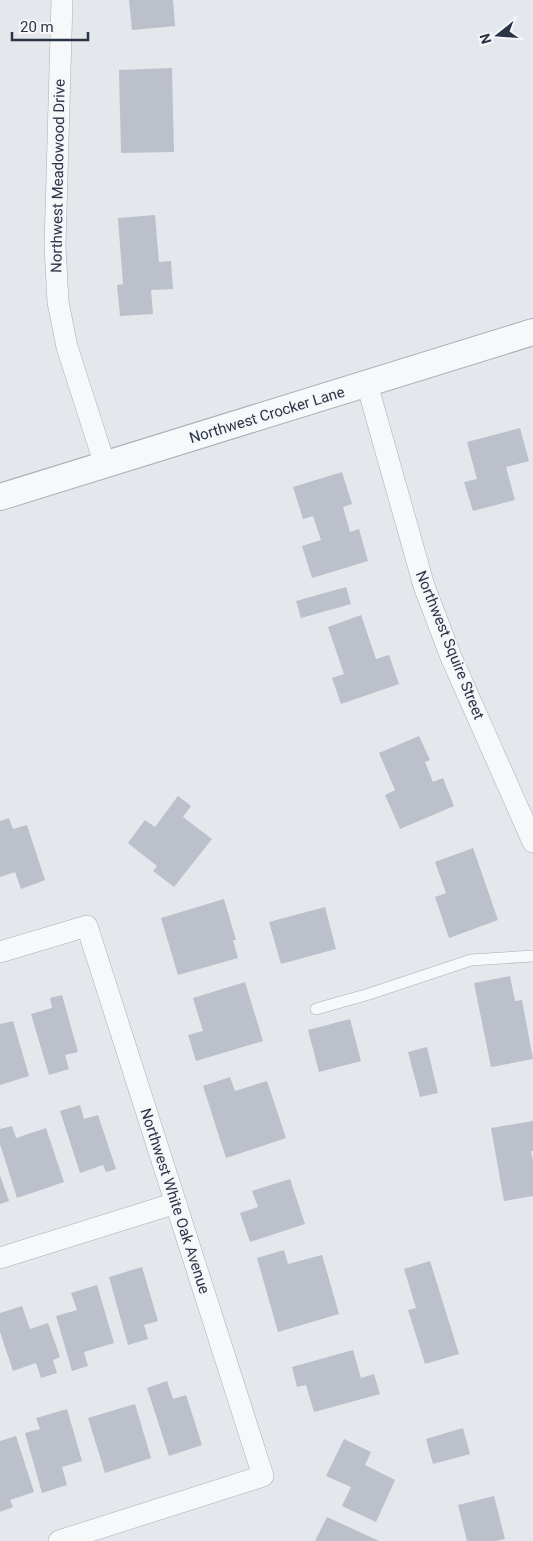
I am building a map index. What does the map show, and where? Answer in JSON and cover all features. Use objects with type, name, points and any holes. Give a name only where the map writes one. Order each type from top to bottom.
[{"type":"street","name":"Northwest Meadowood Drive","points":[[62,0],[55,246],[58,302],[67,347],[105,464]]},
{"type":"street","name":"Northwest Crocker Lane","points":[[0,497],[533,332]]},
{"type":"street","name":"Northwest Squire Street","points":[[368,384],[424,586],[451,658],[533,842]]},
{"type":"street","name":"Northwest White Oak Avenue","points":[[0,952],[87,926],[263,1476],[59,1541]]},
{"type":"street","points":[[0,1258],[176,1203]]},
{"type":"lane","points":[[316,1009],[471,960],[533,956]]},
{"type":"building","points":[[129,0],[173,0],[175,26],[132,30]]},
{"type":"building","points":[[172,68],[174,152],[121,153],[119,70]]},
{"type":"building","points":[[155,215],[159,262],[171,261],[173,289],[151,290],[153,314],[120,316],[117,285],[123,284],[118,218]]},
{"type":"building","points":[[520,428],[529,461],[506,467],[515,500],[473,511],[464,482],[477,479],[467,442]]},
{"type":"building","points":[[342,472],[352,504],[343,507],[350,532],[359,529],[368,561],[312,578],[302,546],[321,540],[313,516],[303,519],[293,487]]},
{"type":"building","points":[[346,587],[351,604],[301,618],[296,601]]},
{"type":"building","points":[[361,615],[376,659],[389,655],[399,684],[341,704],[332,678],[344,674],[328,627]]},
{"type":"building","points":[[419,736],[430,760],[425,762],[433,782],[443,778],[454,806],[400,829],[385,795],[395,790],[379,753]]},
{"type":"building","points":[[178,796],[191,806],[183,817],[212,839],[174,887],[153,871],[157,866],[128,843],[145,820],[155,827]]},
{"type":"building","points":[[9,818],[13,829],[27,825],[45,880],[21,889],[15,872],[0,877],[0,821]]},
{"type":"building","points":[[473,848],[498,920],[449,938],[435,897],[446,893],[435,862]]},
{"type":"building","points":[[224,899],[236,940],[233,940],[238,958],[178,975],[161,918]]},
{"type":"building","points":[[325,907],[336,949],[281,964],[269,922]]},
{"type":"building","points":[[510,976],[515,1001],[522,1000],[533,1059],[491,1067],[474,983]]},
{"type":"building","points":[[245,982],[263,1041],[196,1061],[188,1035],[203,1031],[193,998]]},
{"type":"building","points":[[62,995],[78,1052],[65,1055],[69,1069],[49,1075],[31,1014],[52,1008],[50,998]]},
{"type":"building","points":[[350,1019],[361,1061],[319,1072],[308,1030]]},
{"type":"building","points":[[13,1021],[29,1076],[0,1085],[0,1024]]},
{"type":"building","points":[[427,1047],[438,1093],[420,1097],[408,1052]]},
{"type":"building","points":[[230,1077],[235,1091],[267,1081],[286,1138],[226,1158],[203,1086]]},
{"type":"building","points":[[80,1105],[84,1119],[98,1115],[116,1169],[106,1172],[103,1165],[80,1173],[60,1111]]},
{"type":"building","points":[[533,1121],[533,1151],[531,1151],[533,1161],[533,1196],[504,1201],[491,1128]]},
{"type":"building","points":[[12,1126],[16,1138],[46,1128],[64,1182],[17,1198],[0,1144],[0,1129]]},
{"type":"building","points":[[0,1175],[9,1201],[0,1204]]},
{"type":"building","points":[[290,1179],[305,1224],[250,1242],[240,1213],[258,1207],[252,1191]]},
{"type":"building","points":[[284,1250],[288,1264],[322,1255],[339,1314],[278,1332],[257,1258]]},
{"type":"building","points":[[430,1261],[459,1354],[425,1364],[408,1310],[416,1308],[404,1269]]},
{"type":"building","points":[[142,1267],[158,1321],[144,1325],[148,1339],[128,1345],[109,1277]]},
{"type":"building","points":[[97,1285],[114,1343],[84,1352],[88,1366],[72,1371],[56,1316],[77,1310],[71,1293]]},
{"type":"building","points":[[22,1306],[30,1329],[48,1323],[60,1357],[53,1360],[57,1373],[41,1378],[36,1363],[13,1371],[0,1332],[0,1313]]},
{"type":"building","points":[[353,1350],[361,1378],[374,1374],[380,1394],[314,1412],[306,1385],[297,1387],[292,1367]]},
{"type":"building","points":[[167,1381],[173,1399],[186,1395],[202,1445],[169,1456],[147,1388]]},
{"type":"building","points":[[135,1404],[151,1458],[105,1473],[88,1418]]},
{"type":"building","points":[[67,1409],[82,1461],[62,1467],[67,1485],[42,1493],[25,1433],[40,1429],[36,1418]]},
{"type":"building","points":[[463,1428],[470,1454],[433,1464],[426,1439]]},
{"type":"building","points":[[16,1436],[34,1492],[10,1500],[13,1507],[0,1512],[0,1441]]},
{"type":"building","points":[[344,1439],[371,1452],[365,1465],[395,1480],[376,1522],[342,1506],[351,1487],[326,1476]]},
{"type":"building","points":[[494,1496],[505,1539],[496,1541],[467,1541],[458,1505]]},
{"type":"building","points":[[327,1517],[379,1541],[315,1541]]}]
